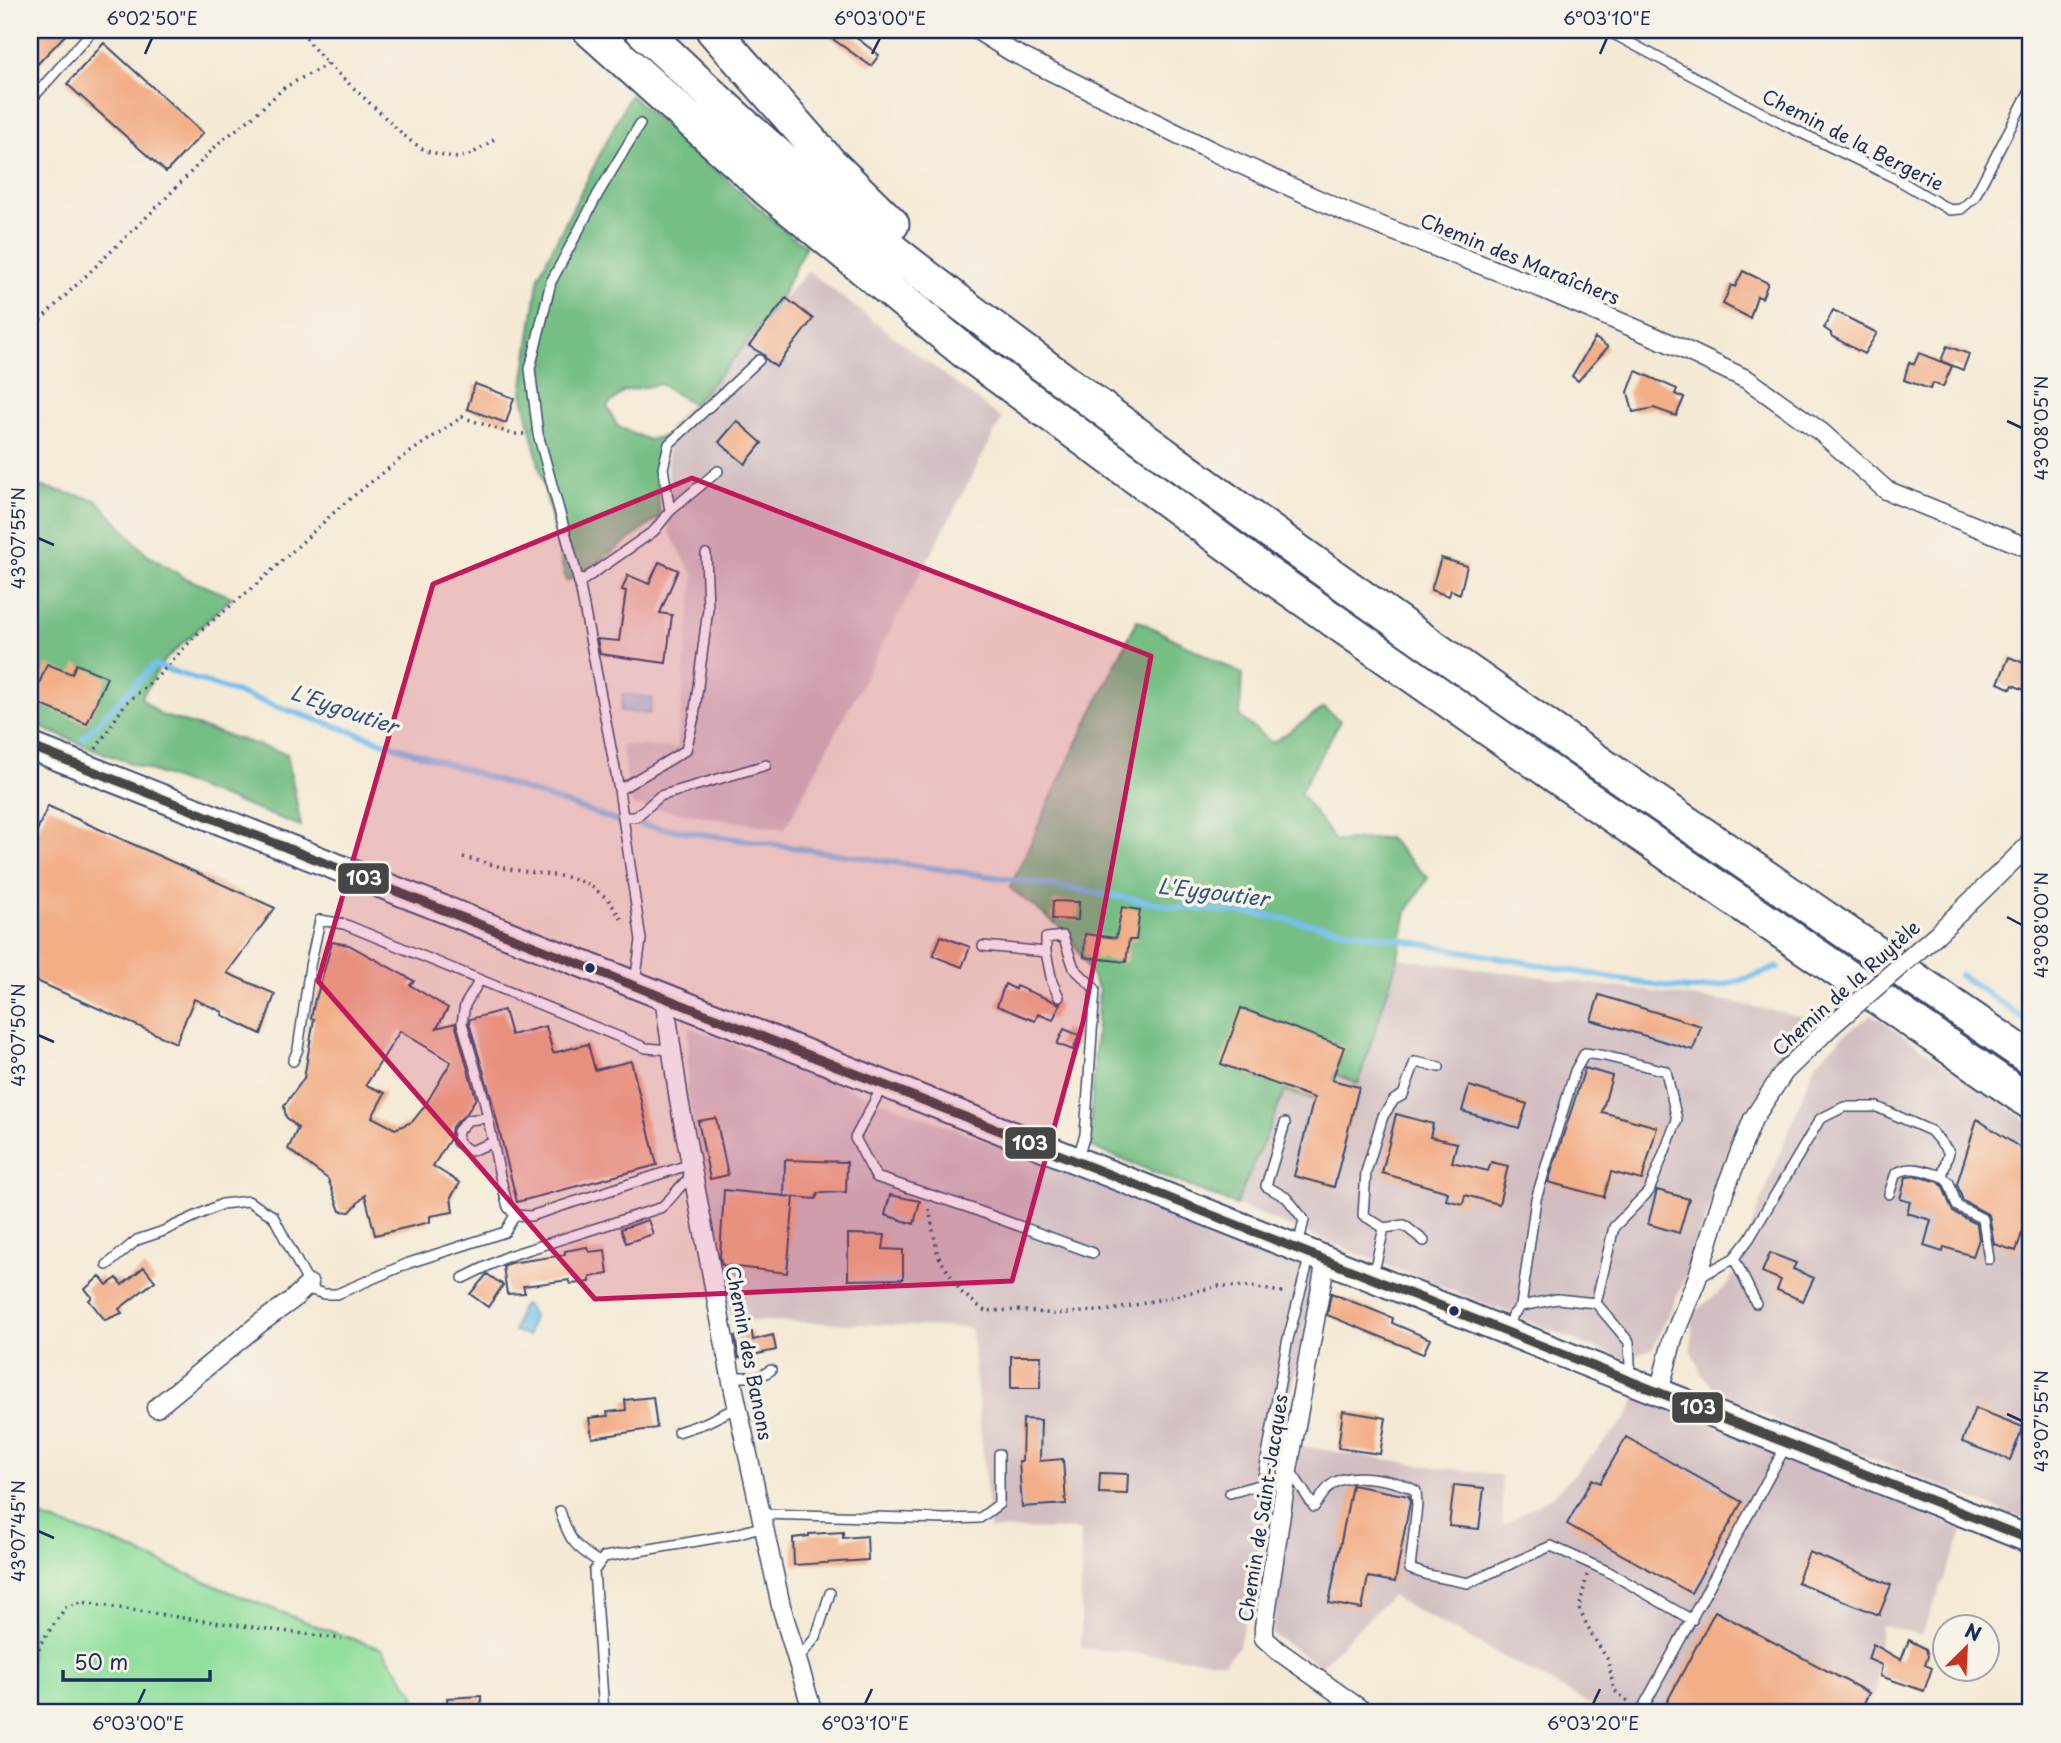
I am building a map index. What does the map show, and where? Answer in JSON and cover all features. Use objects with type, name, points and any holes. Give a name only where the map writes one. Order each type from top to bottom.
[{"type":"highway","points":[[590,30],[769,191],[964,351],[1280,583],[2031,1103]]},
{"type":"highway","points":[[642,30],[789,165],[953,297],[1101,408],[1304,556],[2031,1059]]},
{"type":"highway","points":[[713,30],[829,163],[908,239],[1101,408]]},
{"type":"main road","points":[[30,746],[2031,1540]]},
{"type":"street","name":"Chemin des Maraîchers","points":[[977,30],[1012,52],[1191,141],[1325,203],[1541,288],[1684,349],[1748,380],[1821,432],[1886,490],[2031,549]]},
{"type":"street","name":"Chemin de la Ruytèle","points":[[1659,1392],[1673,1338],[1697,1279],[1723,1195],[1753,1119],[1784,1072],[1830,1027],[1937,934],[2031,840]]},
{"type":"street","name":"Chemin des Banons","points":[[664,997],[692,1170],[731,1377],[781,1606],[813,1713]]},
{"type":"street","name":"Chemin de Saint-Jacques","points":[[1311,1254],[1289,1468],[1264,1638],[1366,1713]]},
{"type":"street","points":[[156,1408],[292,1300],[309,1283]]},
{"type":"lane","points":[[30,101],[93,30]]},
{"type":"lane","name":"Chemin de la Bergerie","points":[[1606,30],[1786,125],[1895,178],[1950,210],[1961,209],[1974,198],[2031,88]]},
{"type":"lane","points":[[635,985],[642,940],[619,790],[579,583],[538,434],[530,369],[551,282],[598,194],[640,124]]},
{"type":"lane","points":[[670,511],[663,468],[669,444],[759,360]]},
{"type":"lane","points":[[579,583],[654,531],[670,511],[718,471]]},
{"type":"lane","points":[[619,790],[687,750],[708,609],[706,554]]},
{"type":"lane","points":[[623,817],[636,817],[660,796],[766,765]]},
{"type":"lane","points":[[293,1061],[298,1049],[310,966],[320,920],[344,924],[646,1048],[672,1050]]},
{"type":"lane","points":[[1059,997],[1052,982],[1046,938],[1063,936],[1074,968],[1095,989],[1086,1135],[1076,1160]]},
{"type":"lane","points":[[983,946],[1046,952]]},
{"type":"lane","points":[[480,980],[465,1005],[462,1023],[484,1099],[508,1208],[515,1215],[531,1216],[692,1170]]},
{"type":"lane","points":[[1506,1331],[1521,1306],[1536,1199],[1575,1070],[1585,1053],[1666,1071],[1677,1120],[1649,1191],[1614,1227],[1597,1303]]},
{"type":"lane","points":[[1424,1241],[1404,1225],[1384,1228],[1363,1215],[1366,1172],[1383,1116],[1394,1100],[1403,1096],[1415,1062],[1438,1067]]},
{"type":"lane","points":[[884,1084],[855,1138],[876,1177],[1093,1253]]},
{"type":"lane","points":[[1697,1279],[1734,1258],[1749,1239],[1820,1119],[1844,1107],[1877,1107],[1931,1131],[1949,1152],[1942,1176]]},
{"type":"lane","points":[[487,1118],[468,1120],[458,1131],[457,1142],[470,1151],[492,1143]]},
{"type":"lane","points":[[1230,1493],[1262,1484],[1287,1343],[1311,1254],[1304,1220],[1287,1198],[1266,1186],[1285,1123]]},
{"type":"lane","points":[[1889,1194],[1896,1173],[1907,1168],[1942,1176],[1949,1183],[1957,1206],[1983,1219],[1989,1259]]},
{"type":"lane","points":[[463,1278],[508,1256],[660,1208],[668,1202],[692,1170]]},
{"type":"lane","points":[[107,1265],[136,1240],[222,1204],[248,1200],[273,1216],[312,1290],[337,1294],[409,1263],[505,1232],[515,1215]]},
{"type":"lane","points":[[1370,1277],[1384,1228]]},
{"type":"lane","points":[[1734,1258],[1756,1303]]},
{"type":"lane","points":[[1521,1306],[1557,1299],[1597,1303],[1629,1342],[1630,1364],[1625,1378]]},
{"type":"lane","points":[[731,1377],[759,1377],[771,1370]]},
{"type":"lane","points":[[678,1432],[738,1407]]},
{"type":"lane","points":[[1640,1712],[1788,1443]]},
{"type":"lane","points":[[604,1713],[594,1571],[604,1557],[720,1537],[763,1520],[980,1518],[999,1504],[999,1454]]},
{"type":"lane","points":[[1289,1468],[1314,1507],[1332,1484],[1349,1478],[1392,1481],[1405,1484],[1416,1491],[1410,1569],[1468,1583],[1551,1546],[1607,1571],[1692,1620]]},
{"type":"lane","points":[[560,1511],[567,1534],[580,1551],[598,1562]]},
{"type":"lane","points":[[797,1660],[816,1637],[830,1593]]},
{"type":"lane","points":[[30,1703],[33,1713]]},
{"type":"path","points":[[301,30],[328,64],[410,140],[426,151],[457,158],[472,154],[498,137]]},
{"type":"path","points":[[30,330],[221,141],[285,87],[328,64]]},
{"type":"path","points":[[85,768],[125,704],[161,672],[200,631],[256,585],[341,506],[403,457],[462,417],[512,435],[538,434]]},
{"type":"path","points":[[463,857],[509,869],[566,877],[588,884],[608,899],[622,923],[639,928]]},
{"type":"path","points":[[912,1189],[928,1205],[938,1256],[961,1292],[985,1311],[1017,1310],[1054,1314],[1113,1310],[1219,1286],[1251,1287],[1301,1296]]},
{"type":"path","points":[[1590,1563],[1579,1609],[1608,1660],[1614,1690],[1640,1712]]},
{"type":"path","points":[[30,1668],[41,1643],[66,1607],[82,1602],[342,1639]]},
{"type":"highlighted area","points":[[692,478],[1151,656],[1083,1022],[1012,1281],[595,1299],[318,981],[433,584]]},
{"type":"shaded area","points":[[808,271],[1002,419],[785,829],[632,805],[621,745],[677,748],[694,576],[669,532],[668,428]]},
{"type":"shaded area","points":[[1398,958],[1735,1003],[1819,1020],[1768,1081],[1731,1141],[1687,1275],[1653,1348],[1626,1360],[1236,1205],[1285,1090],[1326,1104],[1336,1074],[1358,1083]]},
{"type":"shaded area","points":[[1872,1014],[2031,1123],[2031,1522],[1750,1409],[1714,1389],[1701,1373],[1691,1350],[1693,1313],[1729,1284],[1815,1064],[1843,1036]]},
{"type":"shaded area","points":[[689,1027],[1317,1268],[1239,1646],[1225,1662],[1081,1648],[1081,1530],[990,1529],[971,1328],[732,1320],[687,1090]]},
{"type":"shaded area","points":[[1638,1392],[1964,1530],[1921,1635],[1881,1625],[1876,1693],[1860,1713],[1606,1713],[1391,1596],[1320,1666],[1272,1634],[1300,1446],[1501,1475],[1503,1525],[1553,1496],[1627,1418]]},
{"type":"green space","points":[[630,95],[792,237],[806,245],[780,299],[737,355],[693,404],[660,384],[624,391],[607,406],[617,426],[648,440],[665,436],[656,474],[660,517],[583,573],[566,581],[522,392],[539,275]]},
{"type":"green space","points":[[30,484],[97,500],[146,554],[183,577],[232,597],[163,662],[141,698],[161,715],[287,754],[301,826],[30,723]]},
{"type":"green space","points":[[1137,620],[1242,674],[1240,717],[1272,743],[1324,708],[1340,721],[1300,793],[1335,841],[1388,838],[1428,878],[1407,911],[1398,958],[1358,1084],[1336,1074],[1326,1104],[1285,1091],[1236,1205],[1089,1146],[1099,990],[1069,934],[1010,888]]},
{"type":"green space","points":[[30,1514],[107,1539],[222,1589],[382,1649],[414,1693],[418,1713],[30,1713]]},
{"type":"water","points":[[623,694],[652,698],[650,714],[621,711]]},
{"type":"water","points":[[523,1305],[527,1306],[533,1316],[528,1336],[514,1331]]},
{"type":"building","points":[[30,30],[70,30],[30,72]]},
{"type":"building","points":[[820,30],[846,30],[879,55],[871,66]]},
{"type":"building","points":[[104,43],[203,133],[166,172],[67,84]]},
{"type":"building","points":[[1743,271],[1768,283],[1762,298],[1757,296],[1750,318],[1723,304],[1731,285],[1735,287]]},
{"type":"building","points":[[786,298],[813,319],[776,367],[764,355],[749,346]]},
{"type":"building","points":[[1833,310],[1877,333],[1864,354],[1831,336],[1824,328]]},
{"type":"building","points":[[1595,338],[1608,347],[1578,381],[1572,376]]},
{"type":"building","points":[[1947,346],[1969,354],[1963,370],[1941,361]]},
{"type":"building","points":[[1919,353],[1952,366],[1943,387],[1933,383],[1930,389],[1904,380],[1909,362],[1914,364]]},
{"type":"building","points":[[1636,371],[1677,389],[1675,394],[1684,398],[1676,416],[1654,408],[1633,412],[1628,392]]},
{"type":"building","points":[[475,384],[514,398],[506,423],[467,409]]},
{"type":"building","points":[[737,421],[762,443],[745,464],[719,442]]},
{"type":"building","points":[[1441,558],[1467,566],[1460,594],[1451,590],[1449,596],[1431,590]]},
{"type":"building","points":[[659,562],[678,570],[660,613],[672,615],[666,663],[600,654],[597,639],[619,641],[626,591],[622,590],[628,575],[649,584]]},
{"type":"building","points":[[2009,657],[2031,666],[2031,693],[2013,685],[2011,689],[1998,683]]},
{"type":"building","points":[[47,664],[72,674],[76,664],[107,677],[87,724],[32,701]]},
{"type":"building","points":[[48,806],[275,908],[227,973],[275,994],[261,1034],[194,999],[176,1043],[30,978],[30,846]]},
{"type":"building","points":[[1053,901],[1079,902],[1078,920],[1052,919]]},
{"type":"building","points":[[1122,907],[1140,910],[1136,940],[1129,940],[1126,962],[1084,957],[1085,934],[1116,938]]},
{"type":"building","points":[[941,936],[970,947],[962,967],[933,956]]},
{"type":"building","points":[[332,942],[349,945],[414,981],[410,985],[448,1008],[437,1028],[455,1023],[476,1098],[467,1113],[452,1127],[450,1139],[433,1166],[460,1183],[451,1197],[453,1212],[430,1216],[430,1222],[375,1235],[365,1195],[350,1212],[340,1211],[328,1179],[288,1149],[298,1128],[286,1117],[284,1106],[304,1078],[316,999]],"holes":[[[400,1031],[451,1062],[412,1122],[395,1129],[372,1117],[385,1093],[366,1085]]]},
{"type":"building","points":[[1005,984],[1060,1004],[1053,1020],[1038,1014],[1035,1021],[997,1006]]},
{"type":"building","points":[[1599,995],[1701,1026],[1693,1050],[1591,1020]]},
{"type":"building","points":[[1241,1008],[1344,1047],[1332,1080],[1359,1087],[1334,1187],[1294,1176],[1314,1098],[1221,1064]]},
{"type":"building","points":[[504,1010],[511,1035],[546,1026],[553,1053],[588,1044],[595,1070],[631,1061],[657,1165],[517,1202],[469,1023],[470,1019]]},
{"type":"building","points":[[1064,1029],[1079,1035],[1073,1050],[1057,1044]]},
{"type":"building","points":[[1585,1068],[1612,1076],[1602,1112],[1657,1127],[1642,1180],[1611,1172],[1604,1197],[1548,1182]]},
{"type":"building","points":[[1469,1086],[1527,1104],[1519,1128],[1462,1111]]},
{"type":"building","points":[[1396,1114],[1433,1124],[1430,1137],[1457,1143],[1452,1162],[1488,1171],[1491,1162],[1508,1166],[1499,1204],[1465,1195],[1463,1204],[1446,1200],[1448,1192],[1382,1173]]},
{"type":"building","points":[[716,1118],[728,1175],[710,1179],[698,1121]]},
{"type":"building","points":[[1977,1119],[2031,1155],[2031,1219],[2027,1218],[2016,1251],[1994,1244],[1989,1215],[1963,1201],[1957,1184]]},
{"type":"building","points":[[785,1160],[847,1162],[846,1192],[818,1193],[816,1199],[784,1196]]},
{"type":"building","points":[[1917,1176],[1939,1182],[1953,1212],[1977,1224],[1979,1239],[1973,1256],[1944,1247],[1943,1252],[1924,1246],[1931,1220],[1907,1213],[1910,1202],[1900,1199],[1906,1177]]},
{"type":"building","points":[[724,1190],[794,1197],[787,1273],[722,1265],[720,1257]]},
{"type":"building","points":[[1657,1190],[1689,1199],[1679,1233],[1648,1224]]},
{"type":"building","points":[[890,1195],[920,1201],[914,1224],[885,1215]]},
{"type":"building","points":[[648,1220],[653,1234],[626,1243],[621,1229]]},
{"type":"building","points":[[848,1234],[885,1235],[883,1249],[903,1250],[903,1279],[848,1280]]},
{"type":"building","points":[[587,1247],[589,1252],[605,1250],[608,1274],[590,1277],[590,1282],[571,1284],[569,1280],[523,1286],[525,1293],[507,1294],[503,1266],[565,1255],[565,1251]]},
{"type":"building","points":[[1770,1253],[1796,1263],[1793,1269],[1814,1278],[1803,1301],[1777,1290],[1781,1280],[1762,1272]]},
{"type":"building","points":[[144,1267],[155,1281],[119,1309],[122,1313],[105,1320],[89,1300],[92,1297],[85,1289],[100,1276],[107,1285],[117,1278],[122,1285]]},
{"type":"building","points":[[487,1274],[503,1285],[488,1307],[470,1294]]},
{"type":"building","points":[[1331,1293],[1393,1318],[1392,1323],[1430,1339],[1423,1354],[1327,1315]]},
{"type":"building","points":[[752,1332],[753,1340],[773,1335],[776,1350],[739,1358],[735,1336]]},
{"type":"building","points":[[1011,1356],[1041,1356],[1040,1388],[1011,1388]]},
{"type":"building","points":[[653,1397],[657,1428],[592,1438],[589,1418],[626,1410],[625,1400]]},
{"type":"building","points":[[1975,1408],[2023,1427],[2010,1460],[1962,1442]]},
{"type":"building","points":[[1343,1411],[1386,1418],[1380,1454],[1338,1448]]},
{"type":"building","points":[[1023,1419],[1041,1420],[1040,1461],[1063,1459],[1066,1504],[1022,1507],[1019,1462],[1022,1462]]},
{"type":"building","points":[[1626,1437],[1742,1502],[1691,1593],[1567,1524],[1592,1479],[1600,1483]]},
{"type":"building","points":[[1100,1473],[1128,1474],[1127,1494],[1099,1493]]},
{"type":"building","points":[[1352,1485],[1409,1496],[1410,1502],[1395,1582],[1368,1577],[1362,1609],[1329,1603]]},
{"type":"building","points":[[1454,1485],[1484,1488],[1479,1529],[1449,1526]]},
{"type":"building","points":[[843,1532],[843,1538],[867,1536],[868,1560],[794,1565],[793,1538]]},
{"type":"building","points":[[1809,1552],[1891,1585],[1879,1615],[1797,1582]]},
{"type":"building","points":[[1715,1611],[1869,1693],[1859,1713],[1661,1713]]},
{"type":"building","points":[[1909,1640],[1926,1649],[1928,1656],[1925,1665],[1932,1668],[1924,1691],[1880,1676],[1882,1665],[1868,1659],[1873,1644],[1901,1660]]},
{"type":"building","points":[[481,1696],[482,1713],[448,1713],[447,1698]]},
{"type":"waterway","name":"L'Eygoutier","points":[[83,738],[154,665],[618,821]]},
{"type":"waterway","name":"L'Eygoutier","points":[[30,773],[33,770]]},
{"type":"waterway","name":"L'Eygoutier","points":[[641,825],[1075,889],[1181,908],[1251,913],[1674,988],[1702,989],[1724,985],[1778,967]]},
{"type":"waterway","name":"L'Eygoutier","points":[[1960,975],[2031,1023]]},
{"type":"transit line","name":"103","points":[[30,746],[2031,1540]]}]
